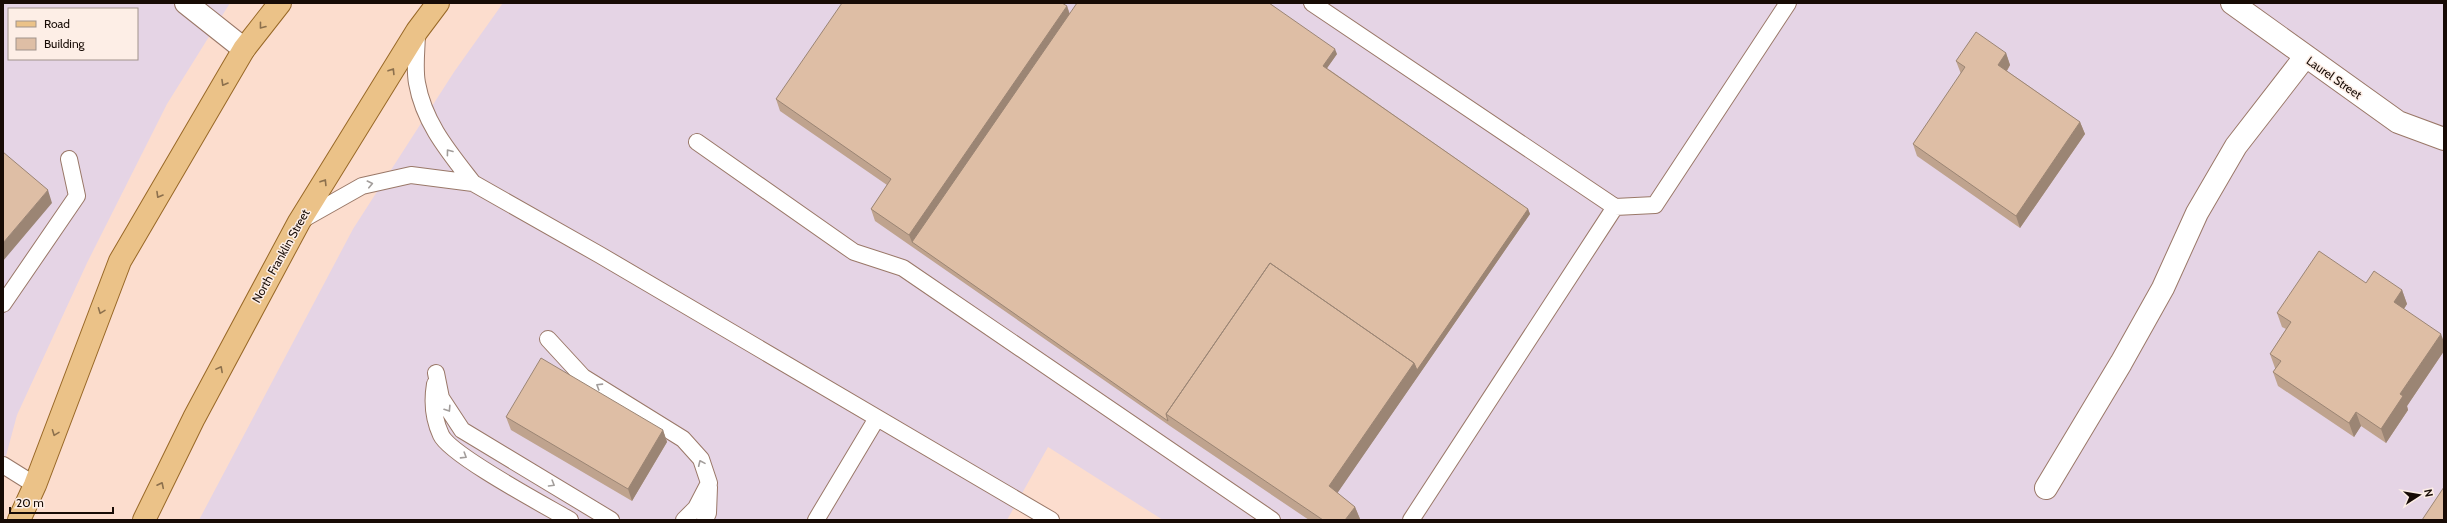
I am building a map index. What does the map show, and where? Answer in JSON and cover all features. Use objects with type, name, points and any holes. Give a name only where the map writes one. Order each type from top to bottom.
[{"type":"main road","points":[[19,520],[35,485],[120,261],[244,49],[280,3]]},
{"type":"main road","name":"North Franklin Street","points":[[144,520],[194,418],[299,222],[417,31],[438,3]]},
{"type":"street","points":[[186,3],[244,49]]},
{"type":"street","name":"Laurel Street","points":[[2232,3],[2305,57],[2398,122],[2444,139]]},
{"type":"street","points":[[2046,488],[2125,356],[2162,288],[2198,213],[2236,146],[2305,57]]},
{"type":"lane","points":[[1312,3],[1615,207],[1655,205],[1788,3]]},
{"type":"lane","points":[[417,31],[416,82],[424,112],[438,137],[473,183]]},
{"type":"lane","points":[[697,142],[854,252],[903,268],[1272,520]]},
{"type":"lane","points":[[3,304],[77,196],[69,159]]},
{"type":"lane","points":[[299,222],[362,186],[411,175],[473,183],[600,255],[1051,520]]},
{"type":"lane","points":[[1411,520],[1615,207]]},
{"type":"lane","points":[[548,339],[583,377],[683,439],[701,459],[709,483],[708,513],[705,520]]},
{"type":"lane","points":[[570,520],[458,453],[441,436],[432,404],[436,373],[441,398],[462,430],[611,520]]},
{"type":"lane","points":[[816,520],[877,418]]},
{"type":"lane","points":[[3,465],[35,485]]},
{"type":"lane","points":[[684,520],[696,508],[709,483]]},
{"type":"shaded area","points":[[3,3],[230,3],[167,104],[87,263],[17,415],[3,467]]},
{"type":"shaded area","points":[[503,3],[2444,3],[2444,520],[1163,520],[1048,447],[1007,520],[199,520],[353,229],[454,72]]},
{"type":"building","points":[[842,3],[1062,3],[1067,6],[909,235],[871,209],[891,179],[776,99]]},
{"type":"building","points":[[1077,3],[1269,3],[1335,49],[1323,66],[1528,209],[1417,370],[1414,363],[1270,263],[1166,414],[1168,421],[912,242]]},
{"type":"building","points":[[1976,32],[2006,53],[1998,65],[2080,122],[2016,216],[1913,144],[1965,67],[1956,61]]},
{"type":"building","points":[[3,152],[48,190],[3,243]]},
{"type":"building","points":[[2319,251],[2366,283],[2374,271],[2402,290],[2394,302],[2441,334],[2400,394],[2403,396],[2381,429],[2356,412],[2349,423],[2273,372],[2281,361],[2270,354],[2291,322],[2277,313]]},
{"type":"building","points":[[1270,263],[1414,363],[1329,486],[1355,507],[1345,520],[1323,520],[1166,414]]},
{"type":"building","points":[[541,358],[663,430],[628,489],[506,417]]},
{"type":"building","points":[[2444,487],[2444,520],[2422,520]]}]
